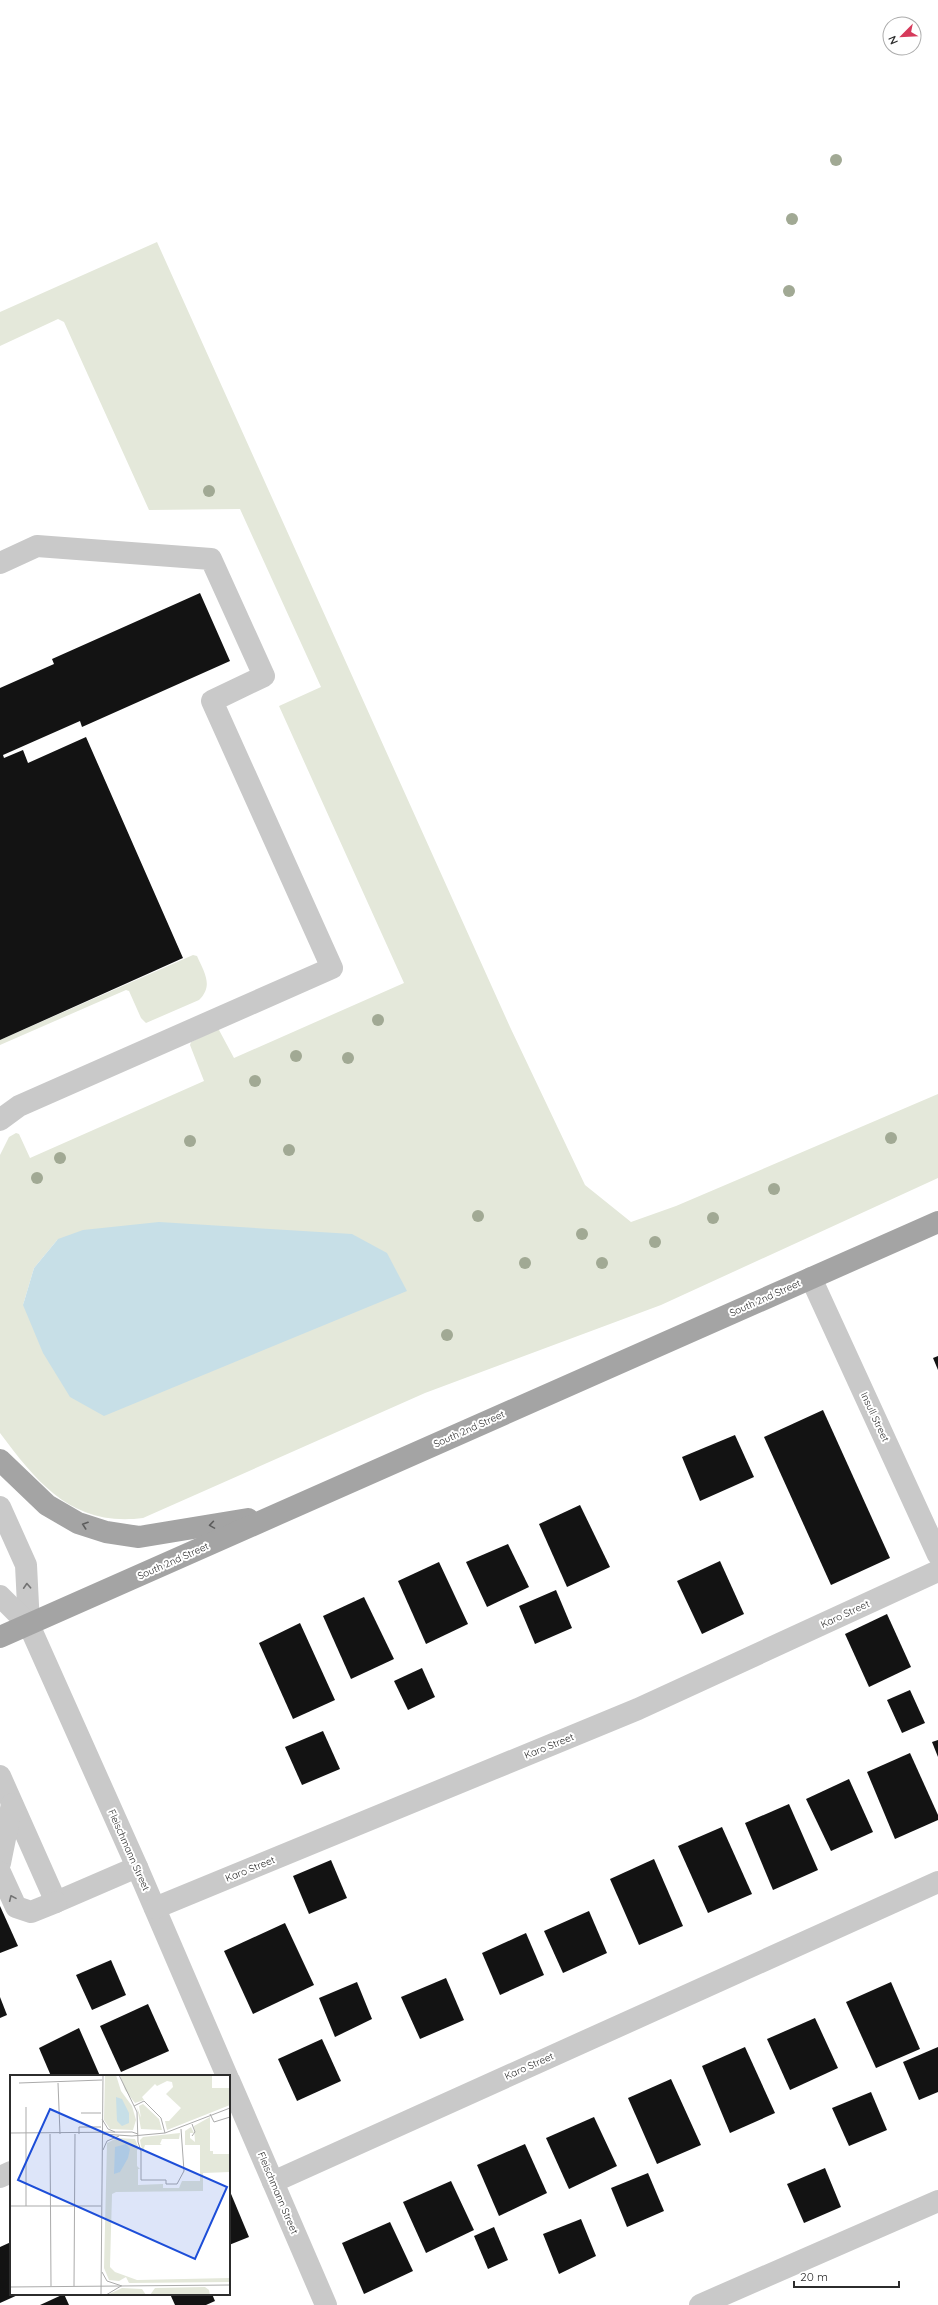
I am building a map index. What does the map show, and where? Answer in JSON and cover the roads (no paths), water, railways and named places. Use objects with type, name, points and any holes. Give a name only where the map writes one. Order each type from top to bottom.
[{"type":"main road","name":"South 2nd Street","points":[[0,1637],[938,1222]]},
{"type":"main road","points":[[0,1460],[47,1505],[78,1523],[106,1532],[139,1537],[278,1514]]},
{"type":"street","points":[[0,563],[37,546],[211,559],[264,676],[212,701],[332,968],[19,1106],[0,1120]]},
{"type":"street","name":"Insull Street","points":[[811,1278],[938,1555]]},
{"type":"street","points":[[0,1507],[26,1565],[29,1625]]},
{"type":"street","name":"Karo Street","points":[[155,1908],[638,1709],[938,1571]]},
{"type":"street","points":[[0,1596],[29,1625]]},
{"type":"street","name":"Fleischmann Street","points":[[29,1625],[155,1908],[226,2075]]},
{"type":"street","points":[[0,1776],[56,1902]]},
{"type":"street","points":[[0,1863],[12,1804]]},
{"type":"street","points":[[0,1872],[16,1907],[31,1912],[137,1867]]},
{"type":"street","name":"Karo Street","points":[[273,2182],[938,1882]]},
{"type":"street","name":"Fleischmann Street","points":[[230,2084],[326,2305]]},
{"type":"street","points":[[0,2177],[10,2172]]},
{"type":"street","points":[[700,2305],[938,2201]]},
{"type":"water","points":[[159,1222],[352,1234],[387,1253],[407,1291],[104,1416],[70,1397],[43,1353],[23,1305],[34,1268],[58,1239],[83,1230]]}]
